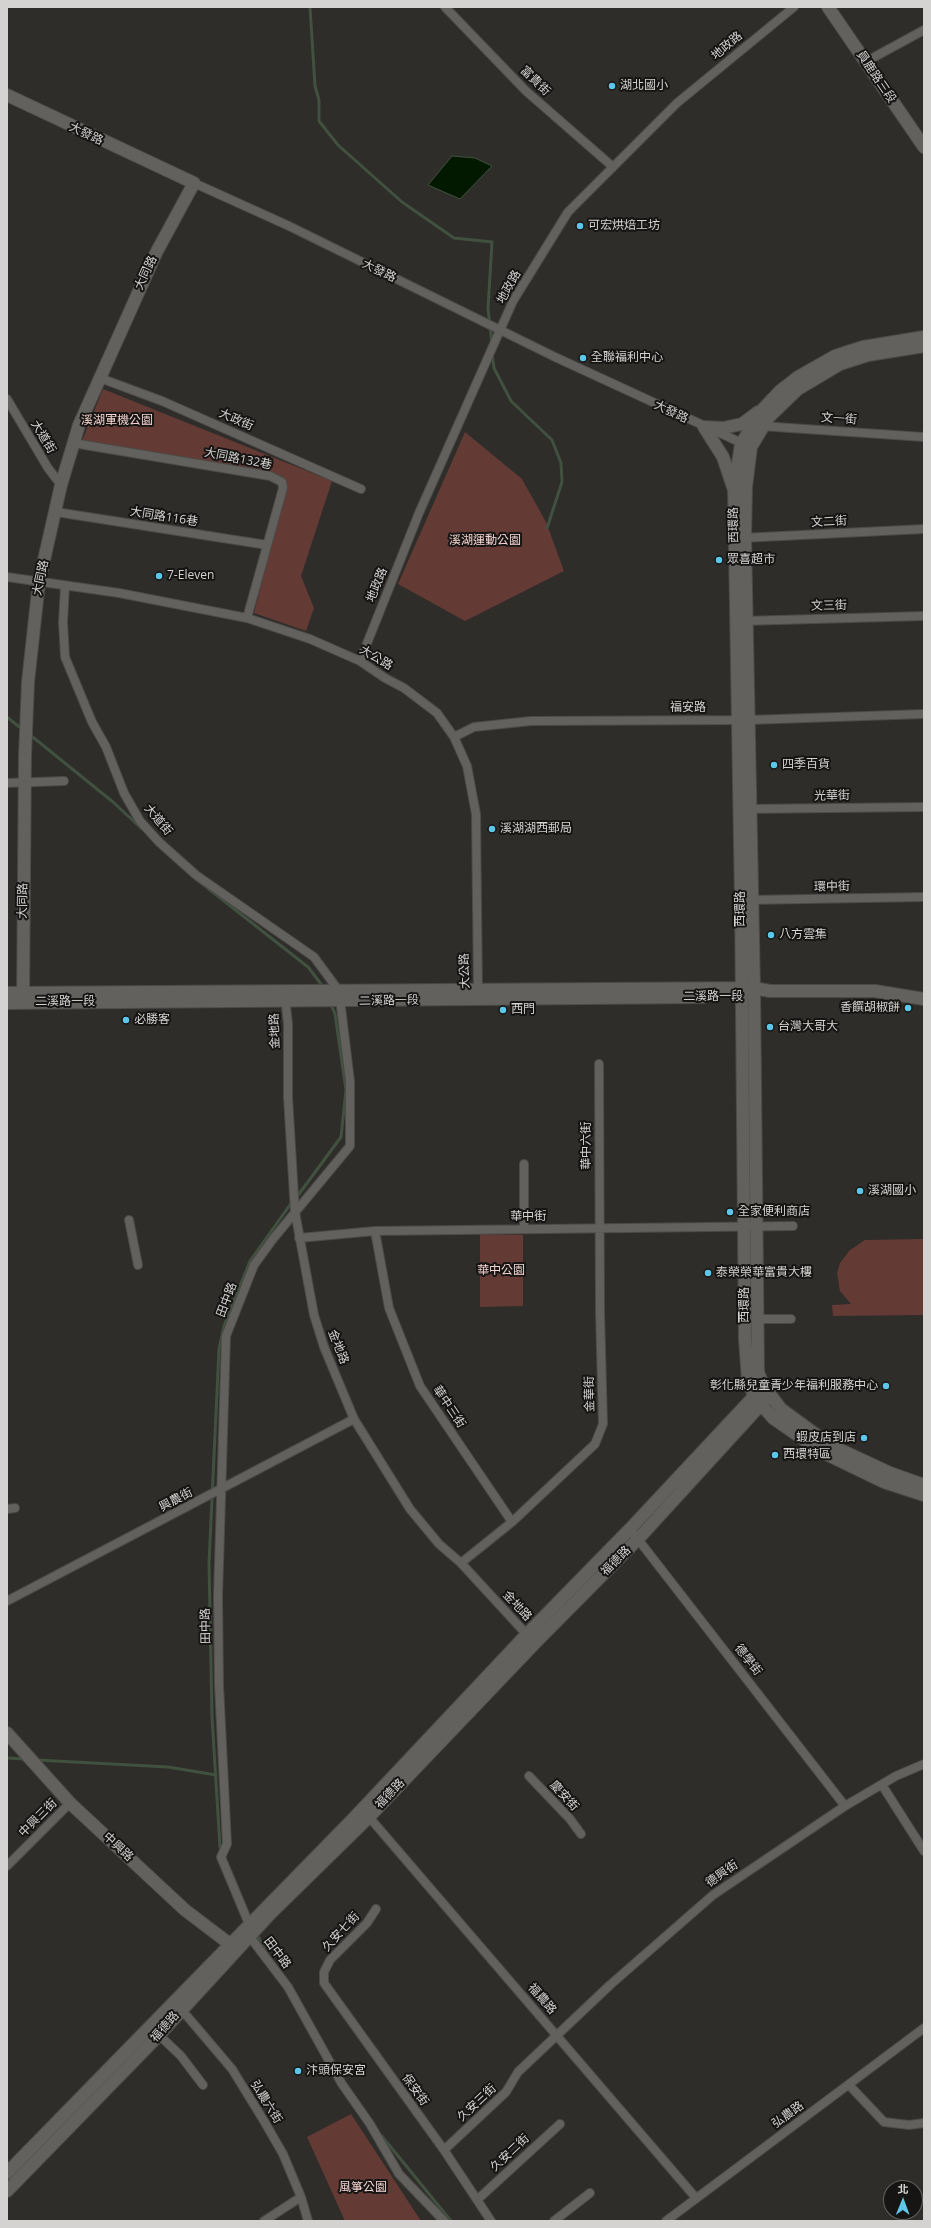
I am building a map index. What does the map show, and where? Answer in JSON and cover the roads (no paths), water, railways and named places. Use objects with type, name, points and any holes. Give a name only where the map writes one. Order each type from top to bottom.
[{"type":"street","name":"富貴街","points":[[445,7],[526,91],[613,167]]},
{"type":"street","name":"地政路","points":[[360,661],[419,513],[513,301],[568,212],[677,103],[794,7]]},
{"type":"street","name":"員鹿路三段","points":[[828,7],[867,61],[924,147]]},
{"type":"street","points":[[867,61],[924,30]]},
{"type":"street","name":"大發路","points":[[7,96],[289,226],[501,330],[704,427],[746,445]]},
{"type":"street","name":"大同路","points":[[23,998],[24,783],[26,732],[34,618],[40,582],[61,485],[73,443],[100,378],[156,253],[194,183]]},
{"type":"street","name":"西環路","points":[[759,425],[763,409],[780,391],[798,377],[835,356],[863,346],[924,337]]},
{"type":"street","name":"西環路","points":[[924,346],[868,355],[840,364],[798,390],[759,425],[746,445],[734,489],[740,538],[744,720],[746,900],[741,993],[750,1226],[757,1319],[758,1372],[763,1385],[781,1408],[830,1445],[890,1473],[924,1484]]},
{"type":"street","name":"大政街","points":[[100,378],[272,448],[361,489]]},
{"type":"street","name":"大道街","points":[[7,400],[48,468],[61,485]]},
{"type":"street","points":[[704,427],[723,428],[742,424],[763,409]]},
{"type":"street","name":"文一街","points":[[759,425],[924,437]]},
{"type":"street","points":[[704,427],[723,457],[734,489]]},
{"type":"street","name":"大同路132巷","points":[[73,443],[270,476],[282,482],[282,488],[247,618]]},
{"type":"street","name":"西環路","points":[[740,538],[746,487],[746,445]]},
{"type":"street","name":"大同路116巷","points":[[56,512],[267,545]]},
{"type":"street","name":"文二街","points":[[740,538],[924,529]]},
{"type":"street","name":"大公路","points":[[7,577],[119,593],[247,618],[310,639],[360,661],[384,678],[404,688],[437,713],[454,736],[467,766],[476,814],[478,995]]},
{"type":"street","name":"大道街","points":[[65,586],[62,622],[65,657],[92,722],[106,747],[124,793],[140,821],[159,842],[196,875],[314,957],[331,996]]},
{"type":"street","name":"文三街","points":[[741,621],[924,616]]},
{"type":"street","name":"福安路","points":[[454,736],[474,727],[531,720],[744,720],[924,714]]},
{"type":"street","points":[[7,783],[64,782]]},
{"type":"street","name":"光華街","points":[[745,809],[924,807]]},
{"type":"street","name":"環中街","points":[[746,900],[924,898]]},
{"type":"street","name":"西環路","points":[[746,900],[754,993],[746,1362],[748,1380],[758,1400],[774,1418],[822,1452],[884,1482],[924,1495]]},
{"type":"street","name":"二溪路一段","points":[[7,1003],[23,998],[754,993],[770,991],[875,992],[924,999]]},
{"type":"street","name":"二溪路一段","points":[[7,993],[23,998]]},
{"type":"street","name":"田中路","points":[[331,996],[350,1081],[350,1146],[295,1212],[254,1265],[226,1336],[218,1596],[219,1685],[227,1844],[221,1857],[248,1924],[250,1937],[288,1987],[342,2084],[370,2124],[399,2174],[444,2221]]},
{"type":"street","name":"金地路","points":[[285,997],[288,1097],[295,1212],[314,1315],[324,1347],[354,1419],[410,1509],[439,1544],[461,1563],[531,1638]]},
{"type":"street","name":"華中六街","points":[[599,1064],[599,1228]]},
{"type":"street","points":[[524,1164],[524,1228]]},
{"type":"street","points":[[129,1220],[138,1265]]},
{"type":"street","name":"華中街","points":[[299,1238],[375,1231],[524,1228],[793,1226]]},
{"type":"street","name":"金華街","points":[[512,1522],[595,1444],[601,1434],[603,1424],[599,1228]]},
{"type":"street","name":"華中三街","points":[[375,1231],[389,1308],[420,1386],[512,1522]]},
{"type":"street","points":[[757,1319],[791,1319]]},
{"type":"street","name":"福德路","points":[[7,2191],[159,2035],[233,1947],[248,1924],[531,1638],[639,1538],[758,1400],[763,1385]]},
{"type":"street","name":"福德路","points":[[7,2173],[233,1947],[250,1937],[270,1914],[369,1817],[630,1529],[758,1400],[771,1395]]},
{"type":"street","name":"興農街","points":[[7,1601],[354,1419]]},
{"type":"street","points":[[461,1563],[512,1522]]},
{"type":"street","name":"德學街","points":[[630,1529],[639,1538],[845,1806]]},
{"type":"street","name":"中興路","points":[[7,1733],[70,1804],[185,1910],[233,1947]]},
{"type":"street","name":"德興街","points":[[557,2036],[610,1985],[713,1895],[845,1806],[924,1764]]},
{"type":"street","name":"慶安街","points":[[528,1776],[570,1819],[581,1834]]},
{"type":"street","points":[[882,1785],[924,1851]]},
{"type":"street","name":"中興三街","points":[[7,1866],[70,1804]]},
{"type":"street","name":"福農路","points":[[369,1817],[696,2198]]},
{"type":"street","name":"久安七街","points":[[324,1972],[330,1960],[367,1923],[376,1909]]},
{"type":"street","name":"保安街","points":[[324,1972],[324,1983],[332,1995],[444,2150],[491,2221]]},
{"type":"street","name":"弘農六街","points":[[181,2009],[232,2069],[283,2154],[301,2197],[308,2221]]},
{"type":"street","name":"弘農路","points":[[666,2221],[850,2085],[924,2028]]},
{"type":"street","points":[[159,2035],[181,2056],[203,2085]]},
{"type":"street","name":"久安三街","points":[[444,2150],[506,2092],[518,2072],[557,2036]]},
{"type":"street","points":[[850,2085],[884,2122],[909,2125],[924,2123]]},
{"type":"street","name":"久安二街","points":[[477,2200],[560,2124]]},
{"type":"street","points":[[554,2221],[590,2194]]},
{"type":"street","points":[[264,2221],[301,2197]]},
{"type":"waterway","points":[[310,7],[315,86],[319,100],[319,121],[338,145],[402,202],[454,238],[492,242],[488,308],[492,344]]},
{"type":"waterway","points":[[492,354],[494,368],[511,401],[552,440],[561,463],[562,482],[547,528]]},
{"type":"waterway","points":[[7,717],[23,730]]},
{"type":"waterway","points":[[29,734],[113,802],[142,829]]},
{"type":"waterway","points":[[196,879],[308,967],[324,988]]},
{"type":"waterway","points":[[296,1198],[341,1137],[346,1090],[335,1014],[330,1002]]},
{"type":"waterway","points":[[222,1852],[220,1847],[212,1717],[209,1563],[219,1349],[224,1326],[250,1261],[292,1202]]},
{"type":"waterway","points":[[7,1758],[25,1759]]},
{"type":"waterway","points":[[37,1760],[168,1767],[216,1775]]},
{"type":"waterway","points":[[231,1872],[249,1915]]},
{"type":"waterway","points":[[256,1933],[267,1953]]},
{"type":"waterway","points":[[381,2135],[451,2221]]},
{"type":"place","name":"湖北國小","points":[[612,86]]},
{"type":"place","name":"可宏烘焙工坊","points":[[580,226]]},
{"type":"place","name":"全聯福利中心","points":[[583,358]]},
{"type":"place","name":"眾喜超市","points":[[719,560]]},
{"type":"place","name":"7-Eleven","points":[[159,576]]},
{"type":"place","name":"四季百貨","points":[[774,765]]},
{"type":"place","name":"溪湖湖西郵局","points":[[492,829]]},
{"type":"place","name":"八方雲集","points":[[771,935]]},
{"type":"place","name":"香饌胡椒餅","points":[[908,1008]]},
{"type":"place","name":"西門","points":[[503,1010]]},
{"type":"place","name":"必勝客","points":[[126,1020]]},
{"type":"place","name":"台灣大哥大","points":[[770,1027]]},
{"type":"place","name":"溪湖國小","points":[[860,1191]]},
{"type":"place","name":"全家便利商店","points":[[730,1212]]},
{"type":"place","name":"泰榮榮華富貴大樓","points":[[708,1273]]},
{"type":"place","name":"彰化縣兒童青少年福利服務中心","points":[[886,1386]]},
{"type":"place","name":"蝦皮店到店","points":[[864,1438]]},
{"type":"place","name":"西環特區","points":[[775,1455]]},
{"type":"place","name":"汴頭保安宮","points":[[298,2071]]},
{"type":"park label","name":"溪湖軍機公園","points":[[117,421]]},
{"type":"park label","name":"溪湖運動公園","points":[[485,541]]},
{"type":"park label","name":"華中公園","points":[[501,1271]]},
{"type":"park label","name":"風箏公園","points":[[363,2188]]}]
